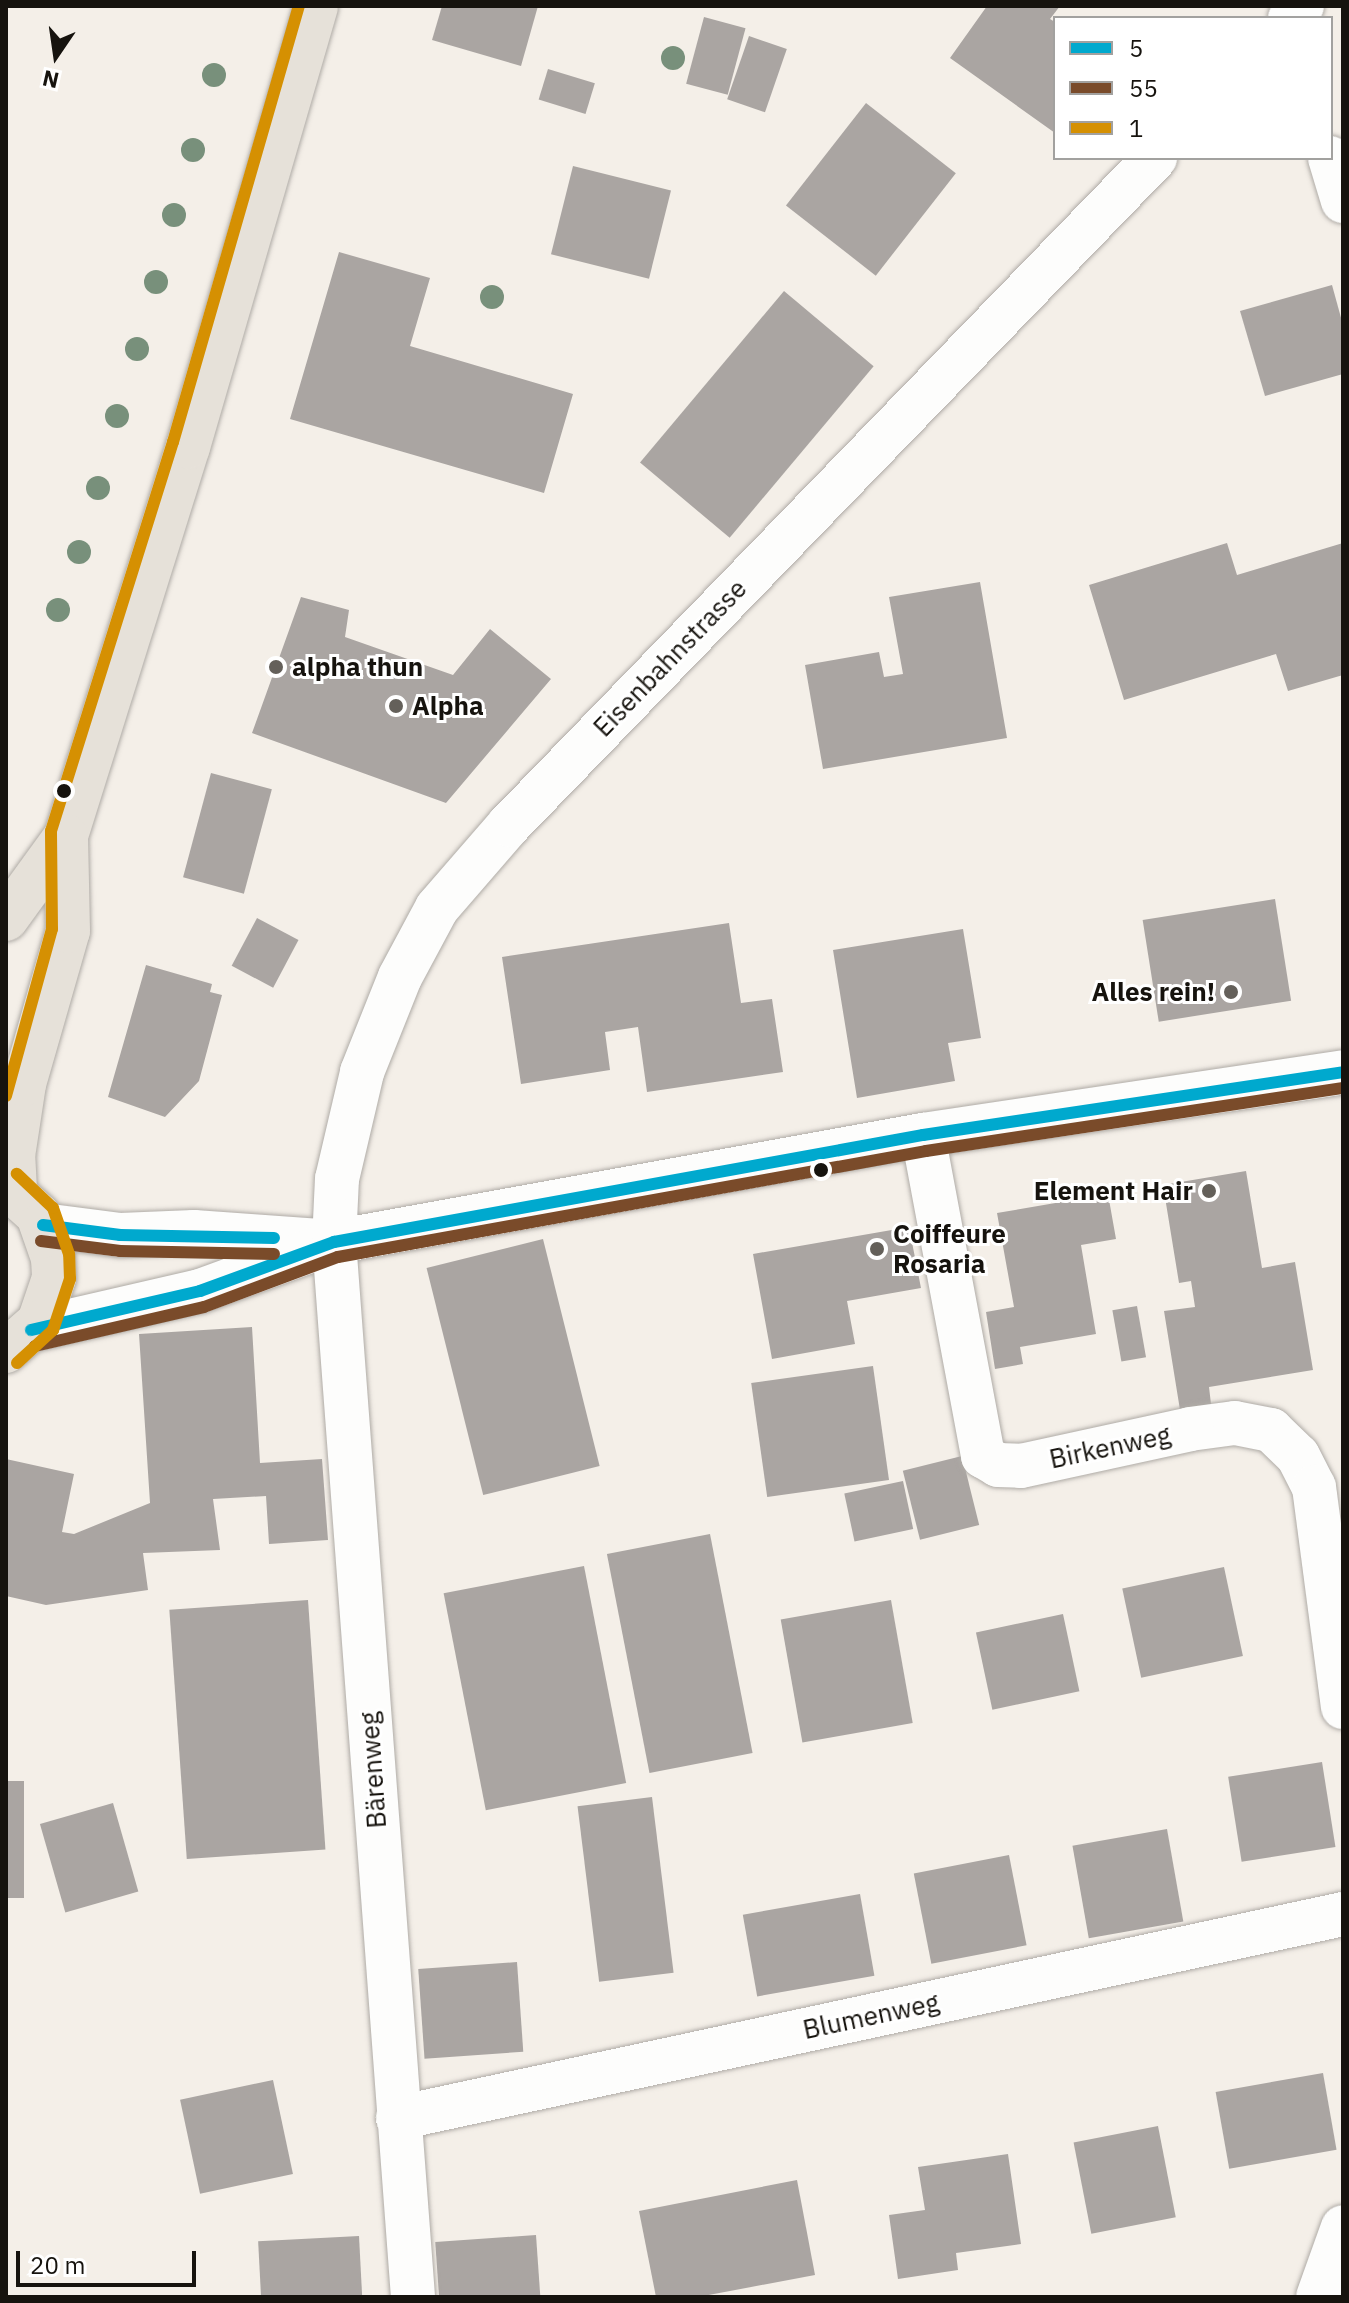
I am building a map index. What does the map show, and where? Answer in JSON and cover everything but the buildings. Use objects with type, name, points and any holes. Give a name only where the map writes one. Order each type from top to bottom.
[{"type":"main road","points":[[6,919],[66,836],[188,447],[316,6]]},
{"type":"main road","points":[[18,1340],[51,1298],[54,1278],[43,1225],[11,1188],[22,1098],[68,931],[66,836]]},
{"type":"street","name":"Eisenbahnstrasse","points":[[334,1242],[337,1179],[362,1072],[400,977],[437,908],[509,825],[1153,160]]},
{"type":"street","points":[[1331,160],[1343,201]]},
{"type":"street","points":[[18,1340],[200,1291],[334,1242],[923,1135],[1343,1072]]},
{"type":"street","name":"Birkenweg","points":[[923,1135],[983,1456],[998,1465],[1021,1466],[1190,1429],[1235,1423],[1271,1430],[1298,1456],[1314,1487],[1343,1707]]},
{"type":"street","points":[[43,1225],[120,1235],[194,1232],[334,1242]]},
{"type":"street","name":"Bärenweg","points":[[334,1242],[413,2297]]},
{"type":"street","name":"Blumenweg","points":[[398,2118],[1343,1914]]},
{"type":"street","points":[[1318,2297],[1343,2227]]},
{"type":"transit line","name":"1","points":[[6,1096],[52,929],[51,831],[173,442],[299,6]]},
{"type":"transit line","name":"5","points":[[31,1330],[200,1291],[334,1242],[923,1135],[1343,1072]]},
{"type":"transit line","name":"55","points":[[35,1346],[204,1307],[338,1257],[926,1151],[1343,1088]]},
{"type":"transit line","name":"1","points":[[17,1174],[53,1208],[69,1254],[70,1279],[53,1330],[17,1363]]},
{"type":"transit line","name":"5","points":[[43,1225],[120,1235],[274,1238]]},
{"type":"transit line","name":"55","points":[[41,1241],[120,1251],[274,1254]]},
{"type":"place","name":"alpha thun","points":[[276,667]]},
{"type":"place","name":"Alpha","points":[[396,706]]},
{"type":"place","name":"Alles rein!","points":[[1231,992]]},
{"type":"place","name":"Element Hair","points":[[1209,1191]]},
{"type":"place","name":"Coiffeure Rosaria","points":[[877,1249]]}]
